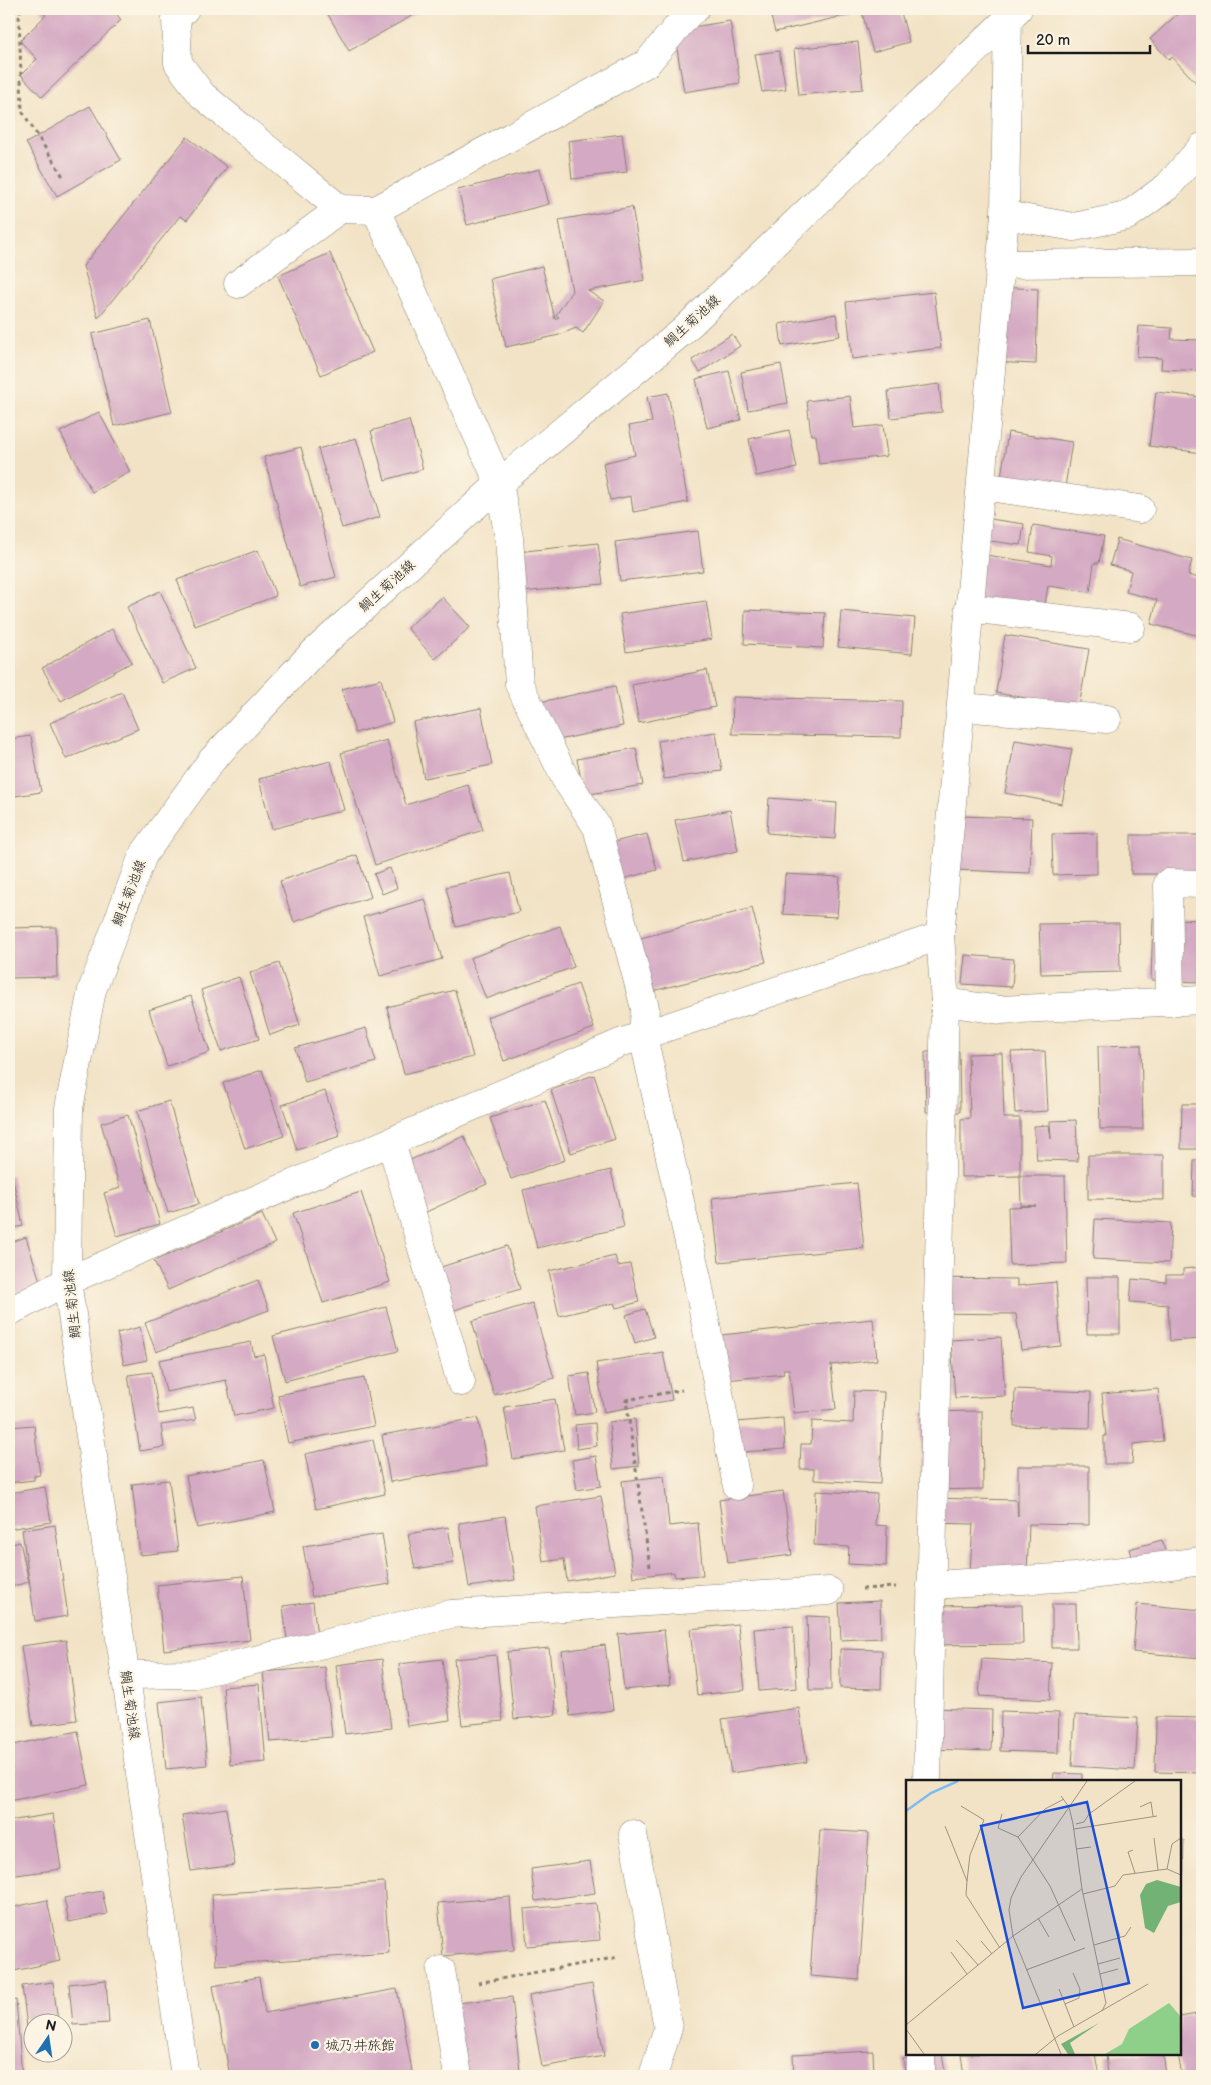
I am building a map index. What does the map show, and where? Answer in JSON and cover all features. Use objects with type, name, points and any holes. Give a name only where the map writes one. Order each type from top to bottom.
[{"type":"street","points":[[185,9],[176,19],[178,63],[202,95],[340,209]]},
{"type":"street","points":[[238,284],[340,209],[376,210],[647,63],[689,13],[695,9]]},
{"type":"street","points":[[927,1780],[945,1002],[940,936],[1005,215],[1012,11]]},
{"type":"street","name":"鯛生菊池線","points":[[185,2076],[67,1281],[69,1108],[92,990],[143,855],[212,760],[304,662],[499,484],[683,332],[1012,11]]},
{"type":"street","points":[[1005,215],[1074,227],[1127,216],[1168,186],[1202,147]]},
{"type":"street","points":[[376,210],[499,484],[509,538],[519,684],[565,778],[597,826],[645,1008],[643,1036],[697,1278],[737,1486]]},
{"type":"street","points":[[1001,264],[1202,262]]},
{"type":"street","points":[[981,486],[1140,509]]},
{"type":"street","points":[[969,608],[1131,627]]},
{"type":"street","points":[[961,707],[1107,719]]},
{"type":"street","points":[[1170,1002],[1168,883],[1202,884]]},
{"type":"street","points":[[9,1312],[67,1281],[620,1043],[940,936]]},
{"type":"street","points":[[945,1002],[1000,1010],[1202,1000]]},
{"type":"street","points":[[391,1142],[461,1382]]},
{"type":"street","points":[[931,1585],[1075,1577],[1202,1561]]},
{"type":"street","points":[[125,1675],[195,1674],[451,1614],[829,1591]]},
{"type":"street","points":[[633,1834],[652,1951],[668,2028],[653,2076]]},
{"type":"street","points":[[441,1970],[458,2076]]},
{"type":"street","points":[[921,2055],[921,2076]]},
{"type":"path","points":[[22,9],[19,12],[22,111],[64,178]]},
{"type":"path","points":[[655,1602],[626,1400],[717,1384]]},
{"type":"path","points":[[829,1591],[931,1585]]},
{"type":"path","points":[[473,1984],[652,1951]]},
{"type":"building","points":[[43,9],[113,9],[121,20],[42,97],[21,75],[37,59],[20,41],[46,15],[41,11]]},
{"type":"building","points":[[325,9],[424,9],[349,51]]},
{"type":"building","points":[[769,9],[847,9],[848,15],[775,32]]},
{"type":"building","points":[[861,9],[900,9],[909,42],[873,52]]},
{"type":"building","points":[[1183,9],[1202,9],[1202,89],[1172,57],[1169,60],[1150,39]]},
{"type":"building","points":[[730,21],[740,83],[684,92],[674,30]]},
{"type":"building","points":[[858,42],[863,89],[799,95],[794,49]]},
{"type":"building","points":[[779,51],[786,89],[762,92],[755,54]]},
{"type":"building","points":[[90,106],[121,160],[57,196],[26,143]]},
{"type":"building","points":[[622,134],[627,172],[572,179],[568,141]]},
{"type":"building","points":[[187,137],[227,167],[187,220],[180,216],[98,318],[83,266]]},
{"type":"building","points":[[540,169],[549,204],[467,225],[458,190]]},
{"type":"building","points":[[632,207],[645,280],[588,291],[604,301],[583,333],[576,328],[559,335],[506,347],[490,279],[542,266],[555,319],[559,317],[556,315],[572,291],[559,220]]},
{"type":"building","points":[[330,253],[373,352],[321,375],[278,276]]},
{"type":"building","points":[[995,287],[1038,289],[1036,364],[992,362]]},
{"type":"building","points":[[934,292],[941,348],[852,359],[846,302]]},
{"type":"building","points":[[836,314],[840,336],[782,346],[779,324]]},
{"type":"building","points":[[150,320],[172,412],[114,426],[92,334]]},
{"type":"building","points":[[1139,326],[1172,328],[1171,339],[1202,340],[1202,371],[1161,369],[1162,358],[1137,357]]},
{"type":"building","points":[[732,334],[740,346],[700,372],[692,360]]},
{"type":"building","points":[[781,364],[788,403],[748,410],[741,372]]},
{"type":"building","points":[[729,371],[741,420],[707,428],[696,379]]},
{"type":"building","points":[[939,384],[942,412],[891,418],[888,391]]},
{"type":"building","points":[[1156,392],[1202,397],[1202,453],[1149,446]]},
{"type":"building","points":[[668,393],[688,502],[633,512],[631,496],[610,500],[603,463],[635,455],[629,426],[652,422],[647,397]]},
{"type":"building","points":[[850,396],[854,428],[883,425],[887,456],[819,464],[816,435],[811,435],[807,401]]},
{"type":"building","points":[[99,412],[130,472],[92,492],[60,432]]},
{"type":"building","points":[[409,420],[423,469],[385,480],[371,431]]},
{"type":"building","points":[[789,430],[797,468],[756,476],[749,439]]},
{"type":"building","points":[[1008,432],[1072,442],[1063,500],[999,490]]},
{"type":"building","points":[[356,438],[380,517],[342,528],[318,449]]},
{"type":"building","points":[[301,447],[336,577],[300,587],[264,457]]},
{"type":"building","points":[[970,516],[1024,524],[1021,545],[967,538]]},
{"type":"building","points":[[1033,525],[1104,536],[1099,563],[1094,563],[1090,592],[1048,586],[1043,617],[960,614],[986,555],[1051,565],[1052,556],[1029,552]]},
{"type":"building","points":[[698,531],[703,571],[620,581],[615,542]]},
{"type":"building","points":[[1117,539],[1192,560],[1188,575],[1202,579],[1202,628],[1200,636],[1151,624],[1157,600],[1126,592],[1131,571],[1110,565]]},
{"type":"building","points":[[598,543],[603,584],[522,592],[517,552]]},
{"type":"building","points":[[258,550],[276,596],[195,626],[177,580]]},
{"type":"building","points":[[160,591],[196,668],[162,683],[127,607]]},
{"type":"building","points":[[442,597],[470,627],[435,659],[407,628]]},
{"type":"building","points":[[706,601],[712,639],[626,652],[620,614]]},
{"type":"building","points":[[745,610],[825,613],[823,648],[744,644]]},
{"type":"building","points":[[841,611],[915,618],[912,654],[838,647]]},
{"type":"building","points":[[112,629],[132,662],[61,701],[42,668]]},
{"type":"building","points":[[1005,635],[1089,649],[1079,707],[996,693]]},
{"type":"building","points":[[707,670],[715,707],[639,723],[632,685]]},
{"type":"building","points":[[381,679],[393,722],[355,733],[342,689]]},
{"type":"building","points":[[615,686],[623,726],[545,743],[535,703]]},
{"type":"building","points":[[122,692],[138,729],[66,759],[50,723]]},
{"type":"building","points":[[733,697],[902,701],[901,737],[732,734]]},
{"type":"building","points":[[481,708],[492,765],[424,778],[413,722]]},
{"type":"building","points":[[716,732],[722,771],[664,779],[658,741]]},
{"type":"building","points":[[31,736],[41,792],[9,797],[9,739]]},
{"type":"building","points":[[387,740],[406,805],[468,785],[483,830],[375,865],[341,753]]},
{"type":"building","points":[[1015,740],[1072,749],[1062,804],[1005,793]]},
{"type":"building","points":[[636,748],[643,785],[584,795],[577,759]]},
{"type":"building","points":[[331,761],[344,810],[272,829],[259,779]]},
{"type":"building","points":[[769,798],[837,803],[835,839],[767,833]]},
{"type":"building","points":[[730,810],[738,851],[684,862],[675,820]]},
{"type":"building","points":[[958,816],[1032,818],[1030,873],[956,870]]},
{"type":"building","points":[[1097,833],[1097,874],[1053,875],[1052,834]]},
{"type":"building","points":[[647,834],[657,870],[607,883],[597,846]]},
{"type":"building","points":[[1131,835],[1202,835],[1202,874],[1131,874]]},
{"type":"building","points":[[357,855],[371,897],[294,922],[280,881]]},
{"type":"building","points":[[390,868],[397,888],[382,894],[374,874]]},
{"type":"building","points":[[510,873],[519,912],[456,927],[446,887]]},
{"type":"building","points":[[785,874],[840,877],[837,917],[783,914]]},
{"type":"building","points":[[425,899],[442,959],[380,976],[363,917]]},
{"type":"building","points":[[752,908],[766,962],[645,993],[630,941]]},
{"type":"building","points":[[1153,918],[1201,920],[1200,982],[1151,980]]},
{"type":"building","points":[[1119,923],[1120,972],[1041,974],[1039,924]]},
{"type":"building","points":[[560,926],[574,967],[486,999],[470,958]]},
{"type":"building","points":[[56,927],[57,977],[9,978],[9,928]]},
{"type":"building","points":[[965,955],[1014,959],[1012,987],[962,984]]},
{"type":"building","points":[[279,963],[300,1025],[270,1035],[250,973]]},
{"type":"building","points":[[239,977],[259,1039],[221,1051],[201,990]]},
{"type":"building","points":[[578,984],[594,1028],[504,1061],[487,1017]]},
{"type":"building","points":[[455,990],[473,1057],[404,1074],[387,1007]]},
{"type":"building","points":[[191,996],[210,1052],[167,1066],[149,1010]]},
{"type":"building","points":[[366,1028],[376,1062],[305,1082],[295,1048]]},
{"type":"building","points":[[1141,1045],[1143,1129],[1100,1129],[1098,1046]]},
{"type":"building","points":[[959,1051],[960,1112],[926,1112],[925,1052]]},
{"type":"building","points":[[1045,1051],[1048,1111],[1015,1113],[1011,1052]]},
{"type":"building","points":[[1002,1053],[1004,1118],[1020,1118],[1020,1176],[961,1177],[961,1119],[970,1118],[968,1054]]},
{"type":"building","points":[[262,1070],[284,1136],[245,1149],[223,1083]]},
{"type":"building","points":[[594,1075],[615,1139],[571,1153],[551,1090]]},
{"type":"building","points":[[325,1091],[340,1136],[297,1150],[282,1105]]},
{"type":"building","points":[[545,1100],[565,1160],[511,1179],[490,1118]]},
{"type":"building","points":[[169,1101],[199,1204],[168,1213],[137,1111]]},
{"type":"building","points":[[1182,1104],[1202,1104],[1202,1149],[1181,1149]]},
{"type":"building","points":[[128,1115],[160,1224],[117,1236],[104,1193],[120,1188],[101,1123]]},
{"type":"building","points":[[1076,1120],[1078,1161],[1037,1160],[1034,1126],[1049,1125],[1051,1139],[1050,1121]]},
{"type":"building","points":[[464,1136],[487,1184],[413,1218],[390,1169]]},
{"type":"building","points":[[1088,1155],[1164,1155],[1164,1200],[1088,1199]]},
{"type":"building","points":[[1194,1160],[1202,1160],[1202,1197],[1193,1196]]},
{"type":"building","points":[[611,1170],[624,1227],[537,1248],[523,1190]]},
{"type":"building","points":[[9,1175],[12,1175],[23,1226],[9,1229]]},
{"type":"building","points":[[1020,1176],[1065,1176],[1067,1263],[1010,1265],[1008,1207],[1036,1206],[1021,1205]]},
{"type":"building","points":[[857,1183],[864,1248],[719,1262],[712,1198]]},
{"type":"building","points":[[361,1192],[390,1282],[323,1303],[293,1213]]},
{"type":"building","points":[[262,1214],[275,1243],[168,1290],[154,1261]]},
{"type":"building","points":[[1095,1219],[1171,1223],[1169,1263],[1093,1259]]},
{"type":"building","points":[[26,1237],[41,1284],[9,1295],[9,1243]]},
{"type":"building","points":[[507,1246],[520,1289],[433,1317],[441,1267]]},
{"type":"building","points":[[615,1256],[618,1266],[630,1264],[639,1302],[616,1308],[614,1303],[559,1316],[549,1271]]},
{"type":"building","points":[[1202,1267],[1202,1339],[1170,1341],[1168,1305],[1130,1302],[1132,1279],[1166,1282],[1166,1275],[1183,1275],[1183,1269]]},
{"type":"building","points":[[1086,1277],[1120,1277],[1120,1334],[1087,1334]]},
{"type":"building","points":[[928,1278],[1017,1279],[1017,1286],[1056,1282],[1061,1346],[1021,1350],[1016,1314],[927,1313]]},
{"type":"building","points":[[258,1280],[269,1310],[156,1352],[145,1323]]},
{"type":"building","points":[[532,1303],[554,1378],[494,1395],[472,1321]]},
{"type":"building","points":[[386,1307],[398,1351],[285,1381],[273,1336]]},
{"type":"building","points":[[645,1309],[654,1337],[635,1343],[626,1315]]},
{"type":"building","points":[[873,1319],[877,1360],[831,1365],[836,1409],[794,1413],[789,1369],[783,1369],[784,1374],[707,1382],[702,1337]]},
{"type":"building","points":[[140,1327],[147,1360],[124,1365],[117,1333]]},
{"type":"building","points":[[1001,1337],[1005,1396],[955,1398],[951,1340]]},
{"type":"building","points":[[251,1342],[254,1356],[264,1354],[274,1408],[234,1416],[226,1380],[166,1392],[159,1360]]},
{"type":"building","points":[[663,1352],[672,1400],[604,1412],[596,1363]]},
{"type":"building","points":[[152,1372],[159,1414],[193,1408],[196,1420],[161,1425],[164,1447],[140,1451],[128,1375]]},
{"type":"building","points":[[589,1373],[595,1412],[575,1415],[569,1376]]},
{"type":"building","points":[[364,1378],[374,1426],[288,1443],[278,1395]]},
{"type":"building","points":[[1015,1389],[1091,1392],[1090,1428],[1014,1426]]},
{"type":"building","points":[[1158,1389],[1163,1441],[1133,1444],[1132,1464],[1104,1464],[1104,1436],[1106,1436],[1102,1394]]},
{"type":"building","points":[[854,1391],[884,1392],[880,1484],[814,1480],[814,1469],[800,1469],[801,1444],[811,1444],[812,1421],[853,1423]]},
{"type":"building","points":[[555,1399],[564,1450],[513,1459],[504,1407]]},
{"type":"building","points":[[982,1411],[983,1489],[922,1490],[921,1412]]},
{"type":"building","points":[[478,1418],[487,1466],[390,1482],[382,1435]]},
{"type":"building","points":[[783,1418],[785,1449],[728,1453],[725,1423]]},
{"type":"building","points":[[635,1419],[639,1466],[613,1469],[609,1422]]},
{"type":"building","points":[[595,1423],[597,1446],[577,1449],[575,1425]]},
{"type":"building","points":[[34,1425],[40,1475],[34,1476],[34,1480],[9,1483],[9,1427]]},
{"type":"building","points":[[373,1440],[385,1494],[316,1509],[305,1454]]},
{"type":"building","points":[[596,1456],[601,1486],[577,1490],[572,1460]]},
{"type":"building","points":[[264,1460],[275,1512],[197,1528],[186,1476]]},
{"type":"building","points":[[1018,1466],[1089,1466],[1089,1525],[1029,1524],[1027,1575],[970,1572],[973,1524],[928,1523],[929,1498],[1017,1500],[1018,1517]]},
{"type":"building","points":[[664,1476],[669,1526],[698,1523],[703,1575],[675,1577],[674,1572],[633,1577],[622,1481]]},
{"type":"building","points":[[169,1480],[178,1551],[140,1555],[132,1484]]},
{"type":"building","points":[[45,1487],[51,1522],[9,1529],[9,1493]]},
{"type":"building","points":[[783,1491],[792,1555],[728,1563],[719,1500]]},
{"type":"building","points":[[816,1491],[877,1494],[875,1525],[887,1526],[886,1566],[848,1564],[849,1547],[814,1545]]},
{"type":"building","points":[[1199,1492],[1202,1492],[1202,1530],[1200,1530]]},
{"type":"building","points":[[601,1496],[615,1573],[567,1581],[564,1559],[543,1562],[535,1506]]},
{"type":"building","points":[[505,1516],[515,1580],[469,1587],[459,1523]]},
{"type":"building","points":[[55,1525],[68,1616],[35,1621],[22,1530]]},
{"type":"building","points":[[448,1527],[454,1563],[415,1569],[408,1534]]},
{"type":"building","points":[[382,1534],[390,1584],[312,1597],[303,1546]]},
{"type":"building","points":[[1162,1540],[1167,1558],[1134,1567],[1129,1549]]},
{"type":"building","points":[[20,1542],[29,1582],[9,1587],[9,1545]]},
{"type":"building","points":[[243,1576],[250,1640],[164,1650],[157,1585]]},
{"type":"building","points":[[880,1601],[881,1638],[841,1640],[839,1603]]},
{"type":"building","points":[[313,1602],[317,1637],[287,1640],[283,1606]]},
{"type":"building","points":[[1052,1604],[1076,1604],[1077,1648],[1052,1648]]},
{"type":"building","points":[[1137,1604],[1202,1610],[1202,1658],[1133,1652]]},
{"type":"building","points":[[1022,1605],[1023,1644],[926,1645],[925,1606]]},
{"type":"building","points":[[807,1616],[830,1617],[831,1690],[809,1690]]},
{"type":"building","points":[[738,1624],[745,1690],[697,1695],[690,1629]]},
{"type":"building","points":[[793,1626],[797,1688],[759,1691],[754,1629]]},
{"type":"building","points":[[664,1630],[670,1685],[624,1690],[618,1634]]},
{"type":"building","points":[[66,1640],[77,1720],[33,1726],[21,1646]]},
{"type":"building","points":[[605,1645],[613,1710],[570,1716],[562,1651]]},
{"type":"building","points":[[549,1648],[556,1715],[514,1719],[507,1652]]},
{"type":"building","points":[[840,1649],[882,1650],[881,1689],[840,1688]]},
{"type":"building","points":[[496,1655],[503,1721],[462,1725],[454,1659]]},
{"type":"building","points":[[382,1659],[391,1728],[345,1734],[336,1665]]},
{"type":"building","points":[[442,1659],[450,1720],[407,1726],[399,1664]]},
{"type":"building","points":[[982,1659],[1052,1663],[1050,1700],[979,1696]]},
{"type":"building","points":[[325,1667],[332,1737],[270,1742],[263,1672]]},
{"type":"building","points":[[9,1678],[17,1726],[9,1727]]},
{"type":"building","points":[[259,1684],[266,1762],[230,1765],[223,1687]]},
{"type":"building","points":[[201,1697],[207,1765],[166,1769],[159,1702]]},
{"type":"building","points":[[799,1708],[807,1762],[731,1773],[722,1719]]},
{"type":"building","points":[[929,1708],[992,1710],[991,1751],[928,1749]]},
{"type":"building","points":[[1001,1711],[1059,1713],[1058,1753],[1000,1751]]},
{"type":"building","points":[[1075,1715],[1138,1718],[1135,1770],[1072,1766]]},
{"type":"building","points":[[1156,1717],[1202,1718],[1202,1773],[1155,1772]]},
{"type":"building","points":[[78,1731],[89,1785],[9,1801],[9,1746]]},
{"type":"building","points":[[1054,1773],[1082,1774],[1082,1780],[1053,1780]]},
{"type":"building","points":[[226,1808],[235,1865],[191,1871],[182,1815]]},
{"type":"building","points":[[53,1814],[61,1869],[9,1876],[9,1821]]},
{"type":"building","points":[[820,1830],[869,1833],[859,1980],[810,1976]]},
{"type":"building","points":[[1181,1840],[1184,1840],[1183,1872],[1181,1872]]},
{"type":"building","points":[[590,1861],[595,1893],[535,1901],[531,1869]]},
{"type":"building","points":[[384,1882],[389,1953],[216,1965],[212,1894]]},
{"type":"building","points":[[102,1891],[107,1914],[69,1922],[64,1898]]},
{"type":"building","points":[[510,1897],[514,1950],[443,1956],[438,1903]]},
{"type":"building","points":[[47,1900],[60,1961],[9,1972],[9,1908]]},
{"type":"building","points":[[596,1903],[600,1940],[527,1946],[524,1909]]},
{"type":"building","name":"城乃井旅館","points":[[259,1977],[265,2013],[397,1989],[413,2076],[230,2076],[213,1986]]},
{"type":"building","points":[[106,1980],[109,2023],[73,2025],[69,1984]]},
{"type":"building","points":[[53,1982],[57,2012],[25,2012],[22,1986]]},
{"type":"building","points":[[592,1984],[604,2056],[542,2067],[529,1995]]},
{"type":"building","points":[[512,1997],[520,2071],[469,2076],[448,2004]]},
{"type":"building","points":[[16,2000],[22,2076],[9,2076],[9,2001]]},
{"type":"building","points":[[1202,2013],[1202,2076],[1182,2076],[1178,2055],[1181,2055],[1181,2017]]},
{"type":"building","points":[[873,2051],[874,2076],[794,2076],[793,2055]]},
{"type":"building","points":[[942,2055],[946,2076],[906,2076],[903,2059]]},
{"type":"building","points":[[961,2055],[1095,2055],[1099,2076],[964,2076]]},
{"type":"building","points":[[1106,2055],[1163,2055],[1166,2074],[1108,2076]]},
{"type":"place","name":"城乃井旅館","points":[[315,2045]]}]
